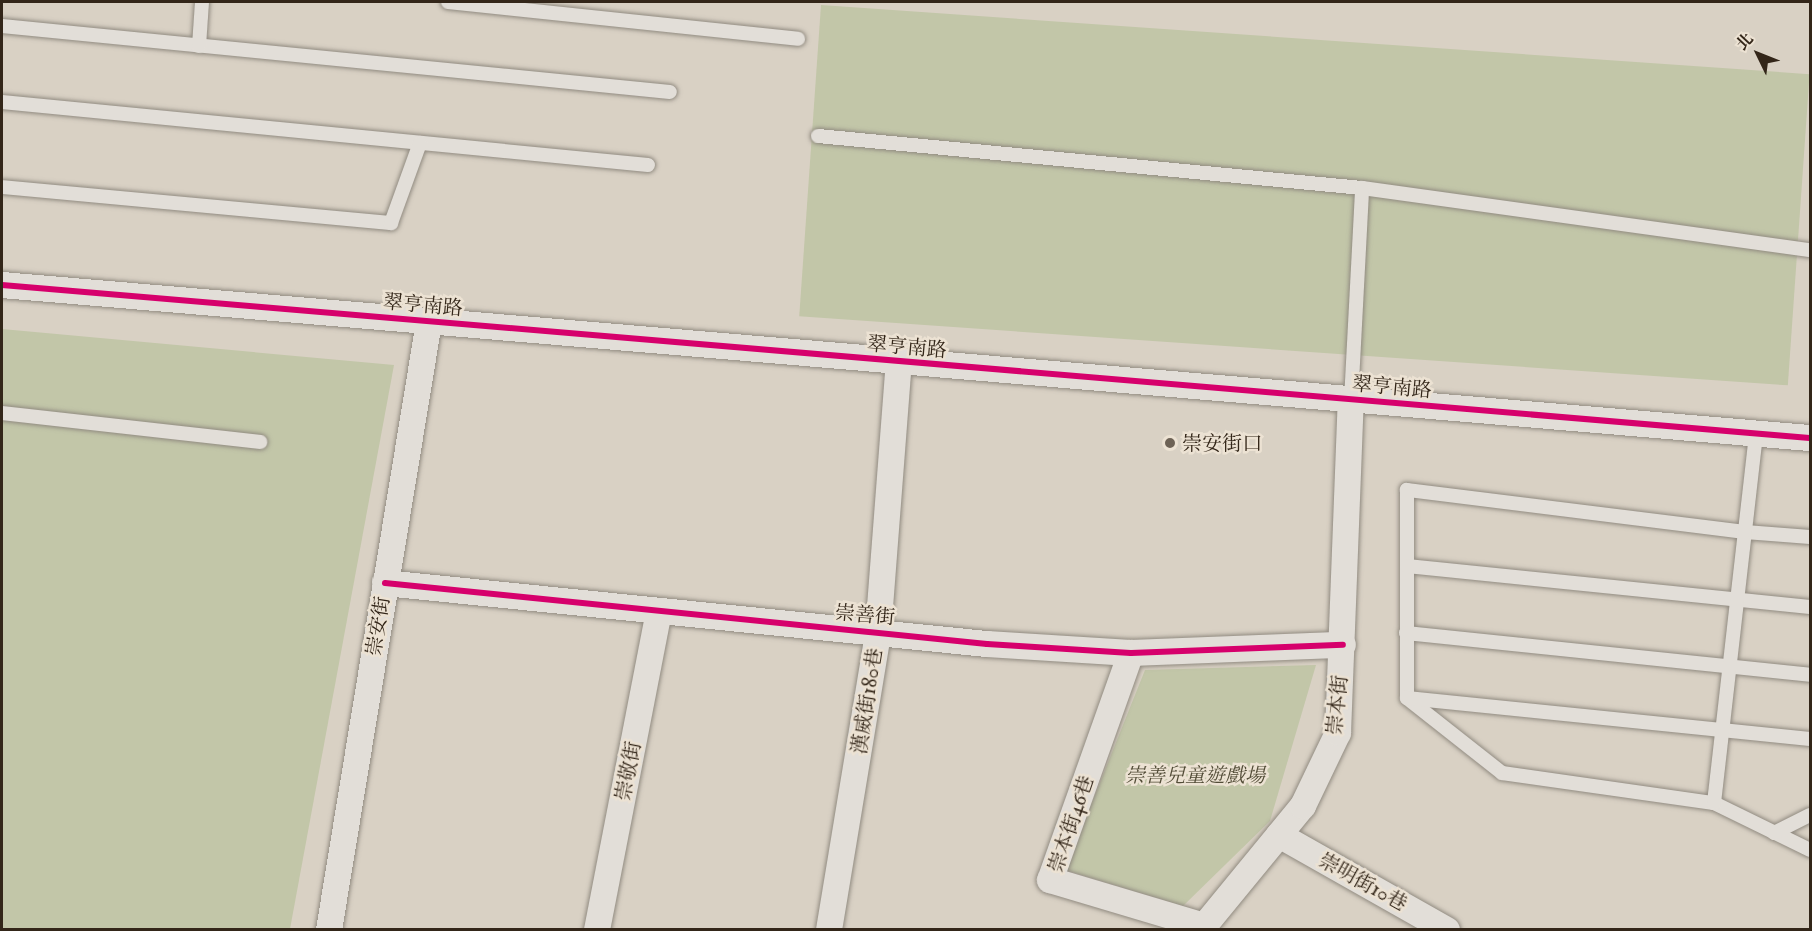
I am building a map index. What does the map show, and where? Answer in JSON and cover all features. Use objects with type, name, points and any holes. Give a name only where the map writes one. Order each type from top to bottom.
[{"type":"street","name":"翠亨南路","points":[[2,285],[898,363],[1810,438]]},
{"type":"street","name":"崇安街","points":[[328,930],[429,322]]},
{"type":"street","name":"漢威街180巷","points":[[829,930],[878,633],[898,363]]},
{"type":"street","name":"崇本街","points":[[1203,928],[1304,806],[1338,733],[1351,400]]},
{"type":"street","name":"崇善街","points":[[386,583],[987,644],[1131,653],[1343,645]]},
{"type":"street","name":"崇敬街","points":[[597,930],[659,612]]},
{"type":"street","name":"崇本街46巷","points":[[1131,653],[1050,880],[1203,928]]},
{"type":"street","name":"崇明街10巷","points":[[1279,835],[1447,930]]},
{"type":"lane","points":[[199,46],[202,2]]},
{"type":"lane","points":[[448,2],[798,39]]},
{"type":"lane","points":[[2,26],[670,92]]},
{"type":"lane","points":[[2,102],[648,165]]},
{"type":"lane","points":[[818,136],[1362,188],[1810,250]]},
{"type":"lane","points":[[2,186],[391,223],[420,143]]},
{"type":"lane","points":[[1351,400],[1362,188]]},
{"type":"lane","points":[[2,413],[260,442]]},
{"type":"lane","points":[[1714,803],[1756,434]]},
{"type":"lane","points":[[1407,698],[1407,490],[1745,532],[1810,537]]},
{"type":"lane","points":[[1407,566],[1810,607]]},
{"type":"lane","points":[[1406,633],[1810,675]]},
{"type":"lane","points":[[1407,698],[1810,739]]},
{"type":"lane","points":[[1407,698],[1502,773],[1714,803],[1810,850]]},
{"type":"lane","points":[[1774,833],[1810,815]]},
{"type":"green space","points":[[821,5],[1810,74],[1788,385],[799,316]]},
{"type":"green space","points":[[2,329],[394,365],[290,929],[2,929]]},
{"type":"green space","name":"崇善兒童遊戲場","points":[[1316,665],[1270,821],[1183,906],[1065,870],[1145,670]]},
{"type":"cycle path","points":[[2,285],[1810,438]]},
{"type":"cycle path","points":[[385,583],[987,644],[1131,653],[1343,645]]},
{"type":"place","name":"崇安街口","points":[[1170,443]]}]
